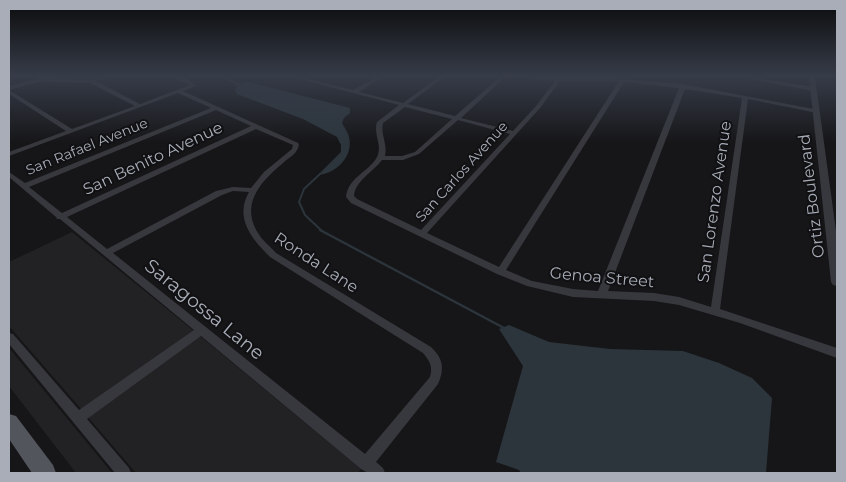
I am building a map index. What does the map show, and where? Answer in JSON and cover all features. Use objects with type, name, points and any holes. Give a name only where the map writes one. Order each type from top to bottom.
[{"type":"main road","points":[[9,423],[45,473]]},
{"type":"street","points":[[21,99],[72,131]]},
{"type":"street","points":[[127,99],[140,106]]},
{"type":"street","points":[[9,154],[159,99]]},
{"type":"street","points":[[197,99],[257,126]]},
{"type":"street","points":[[382,99],[514,133]]},
{"type":"street","points":[[349,194],[352,186],[380,158],[383,146],[378,124],[411,99]]},
{"type":"street","points":[[380,158],[401,158],[414,155],[477,99]]},
{"type":"street","name":"San Carlos Avenue","points":[[422,234],[543,99]]},
{"type":"street","points":[[500,272],[610,99]]},
{"type":"street","points":[[602,294],[678,99]]},
{"type":"street","name":"San Lorenzo Avenue","points":[[715,311],[745,99]]},
{"type":"street","points":[[758,99],[817,111]]},
{"type":"street","name":"Ortiz Boulevard","points":[[815,99],[837,282]]},
{"type":"street","name":"San Rafael Avenue","points":[[24,186],[216,108]]},
{"type":"street","name":"Ronda Lane","points":[[257,126],[296,144],[295,150],[265,174],[252,190],[247,204],[247,216],[252,232],[261,245],[273,255],[427,350],[433,355],[437,363],[434,380],[366,464]]},
{"type":"street","name":"San Benito Avenue","points":[[60,217],[257,126]]},
{"type":"street","name":"Saragossa Lane","points":[[9,174],[378,473]]},
{"type":"street","points":[[106,253],[220,193],[233,189],[252,190]]},
{"type":"street","name":"Genoa Street","points":[[349,194],[351,199],[360,205],[500,272],[530,284],[573,293],[660,298],[715,311],[837,352]]},
{"type":"street","points":[[78,418],[202,330]]},
{"type":"street","points":[[9,337],[124,473]]},
{"type":"shaded area","points":[[252,99],[317,99],[350,108],[350,113],[344,118],[342,123],[348,135],[349,151],[337,168],[318,175],[341,152],[341,145],[337,137],[303,119]]},
{"type":"shaded area","points":[[72,232],[194,331],[82,410],[9,326],[9,262]]},
{"type":"shaded area","points":[[509,325],[549,342],[610,349],[683,351],[719,363],[752,378],[772,398],[766,473],[521,473],[519,470],[496,462],[523,366],[499,329]]},
{"type":"shaded area","points":[[200,336],[361,469],[358,473],[136,473],[87,416]]},
{"type":"shaded area","points":[[9,348],[112,473],[76,473],[9,386]]},
{"type":"waterway","points":[[320,174],[304,189],[299,202],[305,215],[322,231]]},
{"type":"waterway","points":[[320,230],[504,328]]}]
